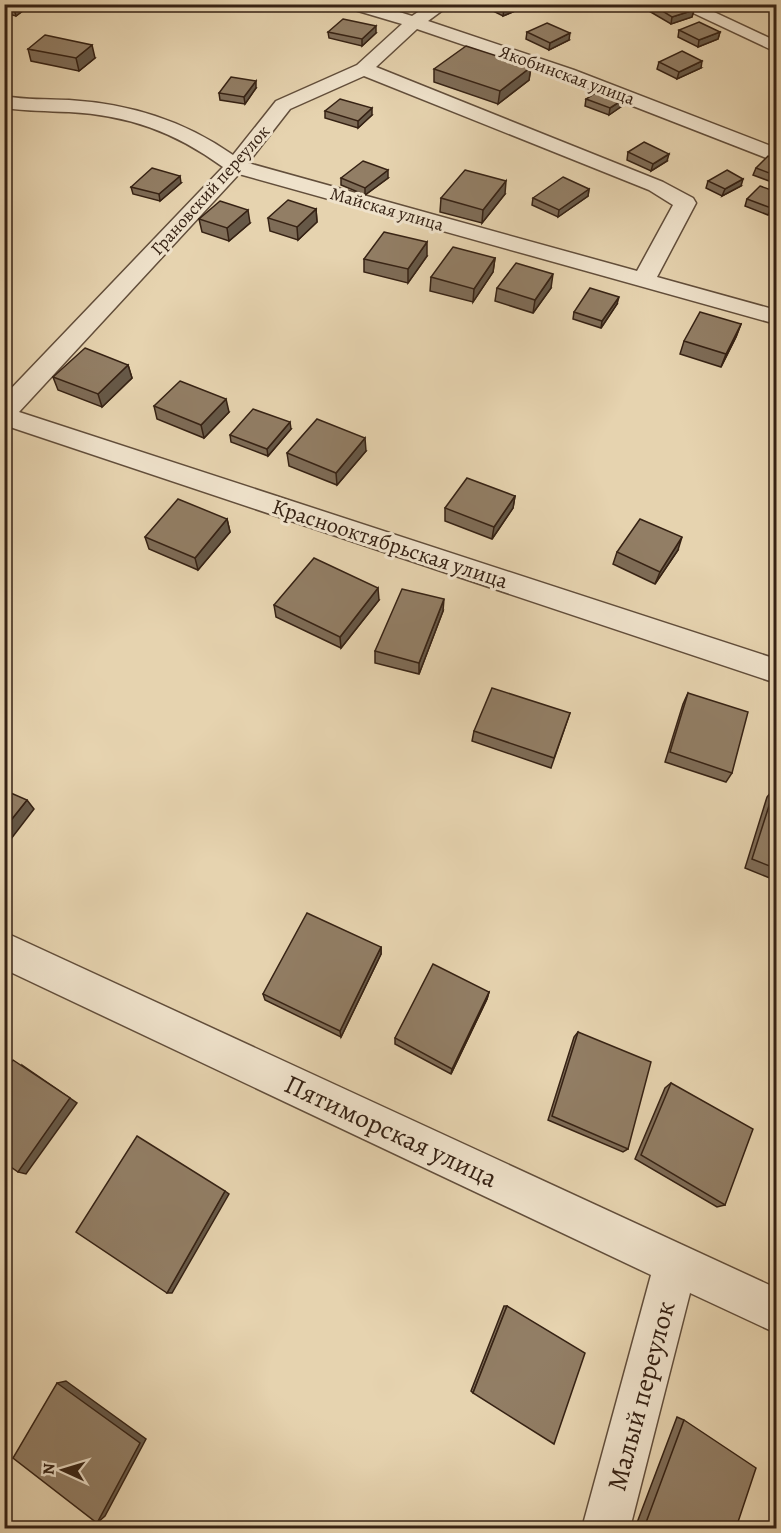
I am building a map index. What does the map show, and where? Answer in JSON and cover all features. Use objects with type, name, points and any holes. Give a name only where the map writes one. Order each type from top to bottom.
[{"type":"street","name":"Якобинская улица","points":[[354,4],[415,21],[555,68],[777,155]]},
{"type":"street","name":"Грановский переулок","points":[[4,414],[235,166],[283,105],[364,69],[415,21],[443,4]]},
{"type":"street","points":[[682,4],[777,47]]},
{"type":"street","points":[[364,69],[656,186],[685,203],[644,280]]},
{"type":"street","name":"Майская улица","points":[[4,102],[40,107],[69,106],[121,111],[161,121],[201,141],[235,166],[777,317]]},
{"type":"street","name":"Краснооктябрьская улица","points":[[4,414],[777,671]]},
{"type":"street","name":"Пятиморская улица","points":[[4,950],[777,1311]]},
{"type":"street","name":"Малый переулок","points":[[606,1528],[675,1264]]},
{"type":"building","points":[[4,4],[20,4],[14,9],[4,7]]},
{"type":"building","points":[[494,4],[515,4],[504,9]]},
{"type":"building","points":[[651,4],[684,4],[694,10],[672,17]]},
{"type":"building","points":[[343,19],[376,26],[362,39],[328,32]]},
{"type":"building","points":[[699,22],[720,32],[699,40],[679,30]]},
{"type":"building","points":[[547,23],[570,33],[550,43],[527,32]]},
{"type":"building","points":[[45,35],[92,45],[76,58],[28,49]]},
{"type":"building","points":[[466,46],[531,67],[500,91],[434,69]]},
{"type":"building","points":[[682,51],[702,61],[679,72],[659,62]]},
{"type":"building","points":[[231,77],[256,81],[244,97],[219,93]]},
{"type":"building","points":[[600,90],[624,99],[610,108],[586,99]]},
{"type":"building","points":[[340,99],[372,108],[358,121],[325,111]]},
{"type":"building","points":[[644,142],[669,154],[653,164],[628,152]]},
{"type":"building","points":[[768,156],[777,159],[777,176],[756,168]]},
{"type":"building","points":[[363,161],[388,170],[365,188],[341,178]]},
{"type":"building","points":[[152,168],[180,176],[159,194],[131,187]]},
{"type":"building","points":[[465,170],[506,181],[483,210],[441,198]]},
{"type":"building","points":[[727,170],[743,179],[725,189],[708,181]]},
{"type":"building","points":[[563,177],[589,189],[559,210],[533,198]]},
{"type":"building","points":[[760,186],[777,192],[777,202],[771,208],[747,199]]},
{"type":"building","points":[[288,200],[316,209],[297,227],[268,218]]},
{"type":"building","points":[[220,201],[248,210],[227,228],[199,219]]},
{"type":"building","points":[[384,232],[427,242],[408,269],[364,259]]},
{"type":"building","points":[[453,247],[495,258],[474,289],[431,277]]},
{"type":"building","points":[[516,263],[553,274],[535,300],[497,288]]},
{"type":"building","points":[[590,288],[619,297],[602,321],[574,312]]},
{"type":"building","points":[[700,312],[741,324],[726,354],[684,341]]},
{"type":"building","points":[[85,348],[128,365],[98,394],[53,377]]},
{"type":"building","points":[[180,381],[226,399],[201,425],[154,406]]},
{"type":"building","points":[[253,409],[290,422],[267,449],[230,435]]},
{"type":"building","points":[[317,419],[365,438],[336,473],[287,453]]},
{"type":"building","points":[[467,478],[515,496],[494,527],[445,508]]},
{"type":"building","points":[[178,499],[227,519],[195,558],[145,537]]},
{"type":"building","points":[[640,519],[682,537],[660,572],[617,552]]},
{"type":"building","points":[[314,558],[378,588],[340,637],[274,605]]},
{"type":"building","points":[[402,589],[444,599],[419,663],[375,651]]},
{"type":"building","points":[[492,688],[570,713],[554,758],[474,731]]},
{"type":"building","points":[[688,693],[748,712],[732,773],[670,752]]},
{"type":"building","points":[[775,787],[777,788],[777,869],[752,859]]},
{"type":"building","points":[[4,790],[27,800],[4,829]]},
{"type":"building","points":[[307,913],[381,947],[340,1031],[263,994]]},
{"type":"building","points":[[433,964],[489,992],[452,1069],[395,1038]]},
{"type":"building","points":[[578,1032],[651,1062],[628,1149],[552,1116]]},
{"type":"building","points":[[13,1060],[70,1098],[18,1172],[4,1162],[4,1072]]},
{"type":"building","points":[[671,1083],[753,1129],[725,1205],[641,1155]]},
{"type":"building","points":[[137,1136],[225,1191],[167,1293],[76,1232]]},
{"type":"building","points":[[507,1306],[585,1353],[554,1444],[473,1393]]},
{"type":"building","points":[[57,1383],[140,1443],[97,1523],[13,1458]]},
{"type":"building","points":[[684,1420],[756,1468],[736,1528],[644,1528]]}]
